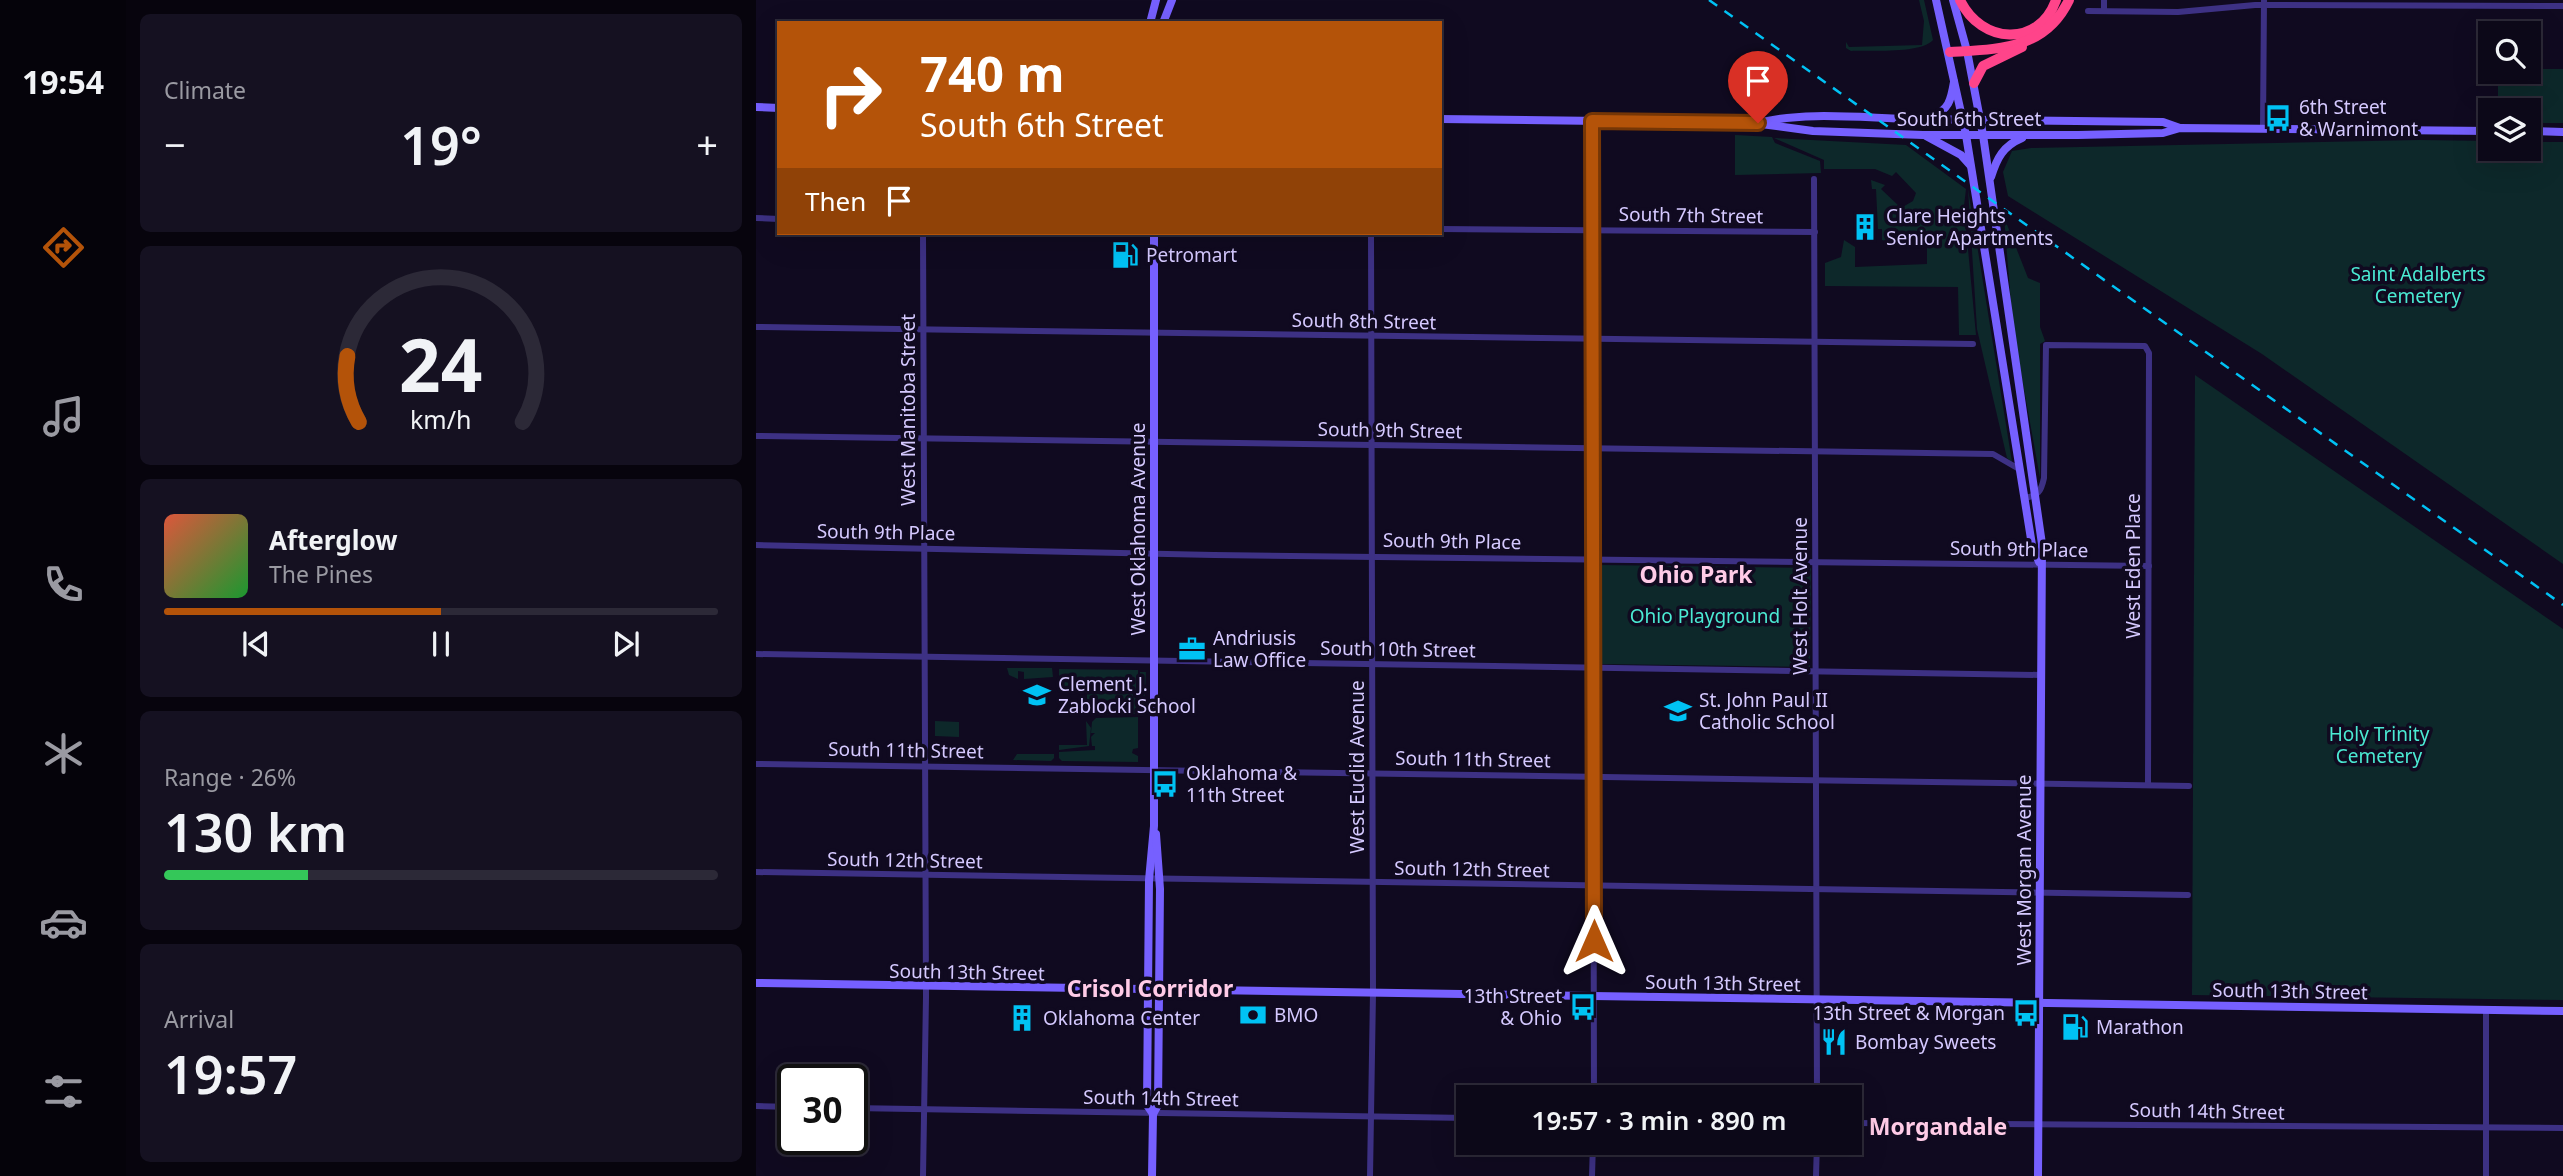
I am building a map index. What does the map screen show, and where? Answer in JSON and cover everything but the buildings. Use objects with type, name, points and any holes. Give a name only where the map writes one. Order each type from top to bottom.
[{"type":"highway","points":[[1959,0],[1979,26],[1998,34],[2028,30],[2047,16],[2056,0]]},
{"type":"highway","points":[[1974,83],[1983,66],[2035,39],[2058,20],[2069,0]]},
{"type":"highway","points":[[1950,52],[1995,49],[2035,39]]},
{"type":"street","points":[[1151,21],[1156,0]]},
{"type":"street","points":[[1164,21],[1172,0]]},
{"type":"street","points":[[1936,0],[1950,52],[1966,135]]},
{"type":"street","points":[[1953,0],[1967,51],[1983,135]]},
{"type":"street","points":[[2104,0],[2104,11]]},
{"type":"street","points":[[2263,127],[2264,2]]},
{"type":"street","points":[[2088,11],[2178,12],[2264,2],[2563,6]]},
{"type":"street","points":[[1926,119],[1941,113],[1950,102],[1955,75]]},
{"type":"street","points":[[756,107],[777,108]]},
{"type":"street","name":"South 6th Street","points":[[1758,123],[1776,118],[1926,119],[2163,122],[2180,128]]},
{"type":"street","name":"South 6th Street","points":[[1442,119],[1758,123],[1775,128],[1813,131],[1923,135],[2163,133],[2180,128],[2263,127],[2478,131]]},
{"type":"street","points":[[1592,121],[1594,1085]]},
{"type":"street","points":[[2541,131],[2563,132]]},
{"type":"street","points":[[1923,135],[1961,155],[1970,166]]},
{"type":"street","name":"West Morgan Avenue","points":[[1966,135],[2024,499],[2032,545],[2040,565]]},
{"type":"street","name":"West Morgan Avenue","points":[[1983,135],[2042,544],[2038,1176]]},
{"type":"street","points":[[1990,180],[1996,159],[2004,149],[2028,136]]},
{"type":"street","name":"West Holt Avenue","points":[[1814,180],[1817,1085]]},
{"type":"street","points":[[756,218],[777,219]]},
{"type":"street","name":"South 7th Street","points":[[1442,229],[1815,232]]},
{"type":"street","name":"West Manitoba Street","points":[[923,235],[926,987],[923,1176]]},
{"type":"street","name":"West Oklahoma Avenue","points":[[1153,1114],[1147,1105],[1149,880],[1154,826],[1154,235]]},
{"type":"street","name":"West Euclid Avenue","points":[[1370,1176],[1373,993],[1371,235]]},
{"type":"street","name":"South 8th Street","points":[[756,327],[1154,335],[1973,344]]},
{"type":"street","name":"West Eden Place","points":[[2035,497],[2042,491],[2044,478],[2046,345],[2147,347],[2148,785]]},
{"type":"street","name":"South 9th Street","points":[[756,436],[1154,444],[1371,444],[1993,454],[2019,469]]},
{"type":"street","points":[[2024,499],[2035,497]]},
{"type":"street","name":"South 9th Place","points":[[756,545],[2149,566]]},
{"type":"street","name":"South 10th Street","points":[[756,654],[2040,675]]},
{"type":"street","name":"South 11th Street","points":[[756,764],[2189,786]]},
{"type":"street","name":"West Oklahoma Avenue","points":[[1152,1176],[1153,1114],[1158,1105],[1161,990],[1160,881],[1154,826]]},
{"type":"street","name":"South 12th Street","points":[[756,872],[1160,881],[2188,895]]},
{"type":"street","name":"South 13th Street","points":[[756,984],[2563,1011]]},
{"type":"street","points":[[2486,1010],[2486,1176]]},
{"type":"street","points":[[756,1106],[777,1107]]},
{"type":"street","name":"South 14th Street","points":[[868,1108],[1456,1118]]},
{"type":"street","name":"South 14th Street","points":[[1862,1123],[2563,1128]]},
{"type":"street","points":[[1592,1176],[1593,1155]]},
{"type":"street","points":[[1816,1176],[1817,1155]]},
{"type":"green space","points":[[1919,0],[1924,0],[1933,40],[1927,44],[1918,47],[1895,50],[1851,51],[1846,48],[1846,42],[1849,47],[1922,45],[1924,21]]},
{"type":"green space","points":[[2541,69],[2563,69],[2563,123],[2541,123],[2541,98],[2498,98],[2498,84],[2541,84]]},
{"type":"green space","points":[[1735,135],[1772,137],[1775,143],[1820,161],[1821,173],[1735,175]]},
{"type":"green space","points":[[1774,138],[1906,145],[1966,189],[1964,206],[1976,335],[1959,335],[1958,287],[1825,286],[1825,263],[1841,257],[1844,240],[1855,247],[1855,267],[1927,264],[1927,243],[1892,243],[1882,240],[1882,229],[1878,229],[1876,189],[1872,189],[1871,180],[1885,185],[1881,189],[1901,208],[1913,201],[1916,193],[1896,172],[1892,176],[1875,169],[1824,169],[1824,160]]},
{"type":"green space","name":"Saint Adalberts Cemetery","points":[[2478,141],[2478,161],[2541,161],[2541,142],[2563,142],[2563,564],[2262,354],[2008,196],[2003,172],[2012,151],[2031,148]]},
{"type":"green space","points":[[1968,189],[2012,462],[2007,458],[1977,329]]},
{"type":"green space","points":[[2004,217],[2028,278],[2040,283],[2040,327],[2045,341],[2040,344],[2040,478],[2013,328]]},
{"type":"green space","name":"Holy Trinity Cemetery","points":[[2195,375],[2563,629],[2563,1000],[2192,995]]},
{"type":"green space","name":"Ohio Playground","points":[[1600,565],[1811,568],[1810,667],[1599,664]]},
{"type":"green space","points":[[1007,668],[1052,668],[1053,677],[1024,679],[1024,672],[1018,671],[1018,679],[1009,675]]},
{"type":"green space","points":[[1059,669],[1138,670],[1138,714],[1096,715],[1087,711],[1087,688],[1078,684],[1076,687],[1059,687]]},
{"type":"green space","points":[[1140,672],[1146,672],[1144,714],[1140,714]]},
{"type":"green space","points":[[1138,717],[1138,748],[1133,749],[1132,753],[1138,756],[1138,762],[1062,761],[1059,758],[1059,752],[1095,750],[1091,737],[1095,733],[1091,733],[1092,722],[1096,718]]},
{"type":"green space","points":[[935,721],[959,722],[959,737],[935,736]]},
{"type":"green space","points":[[1086,721],[1091,728],[1089,746],[1059,750],[1059,745],[1087,745]]},
{"type":"green space","points":[[1017,754],[1054,754],[1054,758],[1051,761],[1013,760]]},
{"type":"railway","points":[[1709,0],[2563,605]]},
{"type":"place","name":"6th Street & Warnimont","points":[[2278,118]]},
{"type":"place","name":"Clare Heights Senior Apartments","points":[[1865,227]]},
{"type":"place","name":"Petromart","points":[[1125,255]]},
{"type":"place","name":"Andriusis Law Office","points":[[1192,649]]},
{"type":"place","name":"Clement J. Zablocki School","points":[[1037,695]]},
{"type":"place","name":"St. John Paul II Catholic School","points":[[1678,711]]},
{"type":"place","name":"Oklahoma & 11th Street","points":[[1165,784]]},
{"type":"place","name":"13th Street & Ohio","points":[[1583,1007]]},
{"type":"place","name":"13th Street & Morgan","points":[[2026,1013]]},
{"type":"place","name":"BMO","points":[[1253,1015]]},
{"type":"place","name":"Oklahoma Center","points":[[1022,1018]]},
{"type":"place","name":"Marathon","points":[[2075,1027]]},
{"type":"place","name":"Bombay Sweets","points":[[1834,1042]]},
{"type":"district","name":"Ohio Park","points":[[1696,574]]},
{"type":"district","name":"Crisol Corridor","points":[[1150,988]]},
{"type":"district","name":"Morgandale","points":[[1938,1126]]},
{"type":"route","points":[[1594,941],[1592,121],[1758,123]]}]
